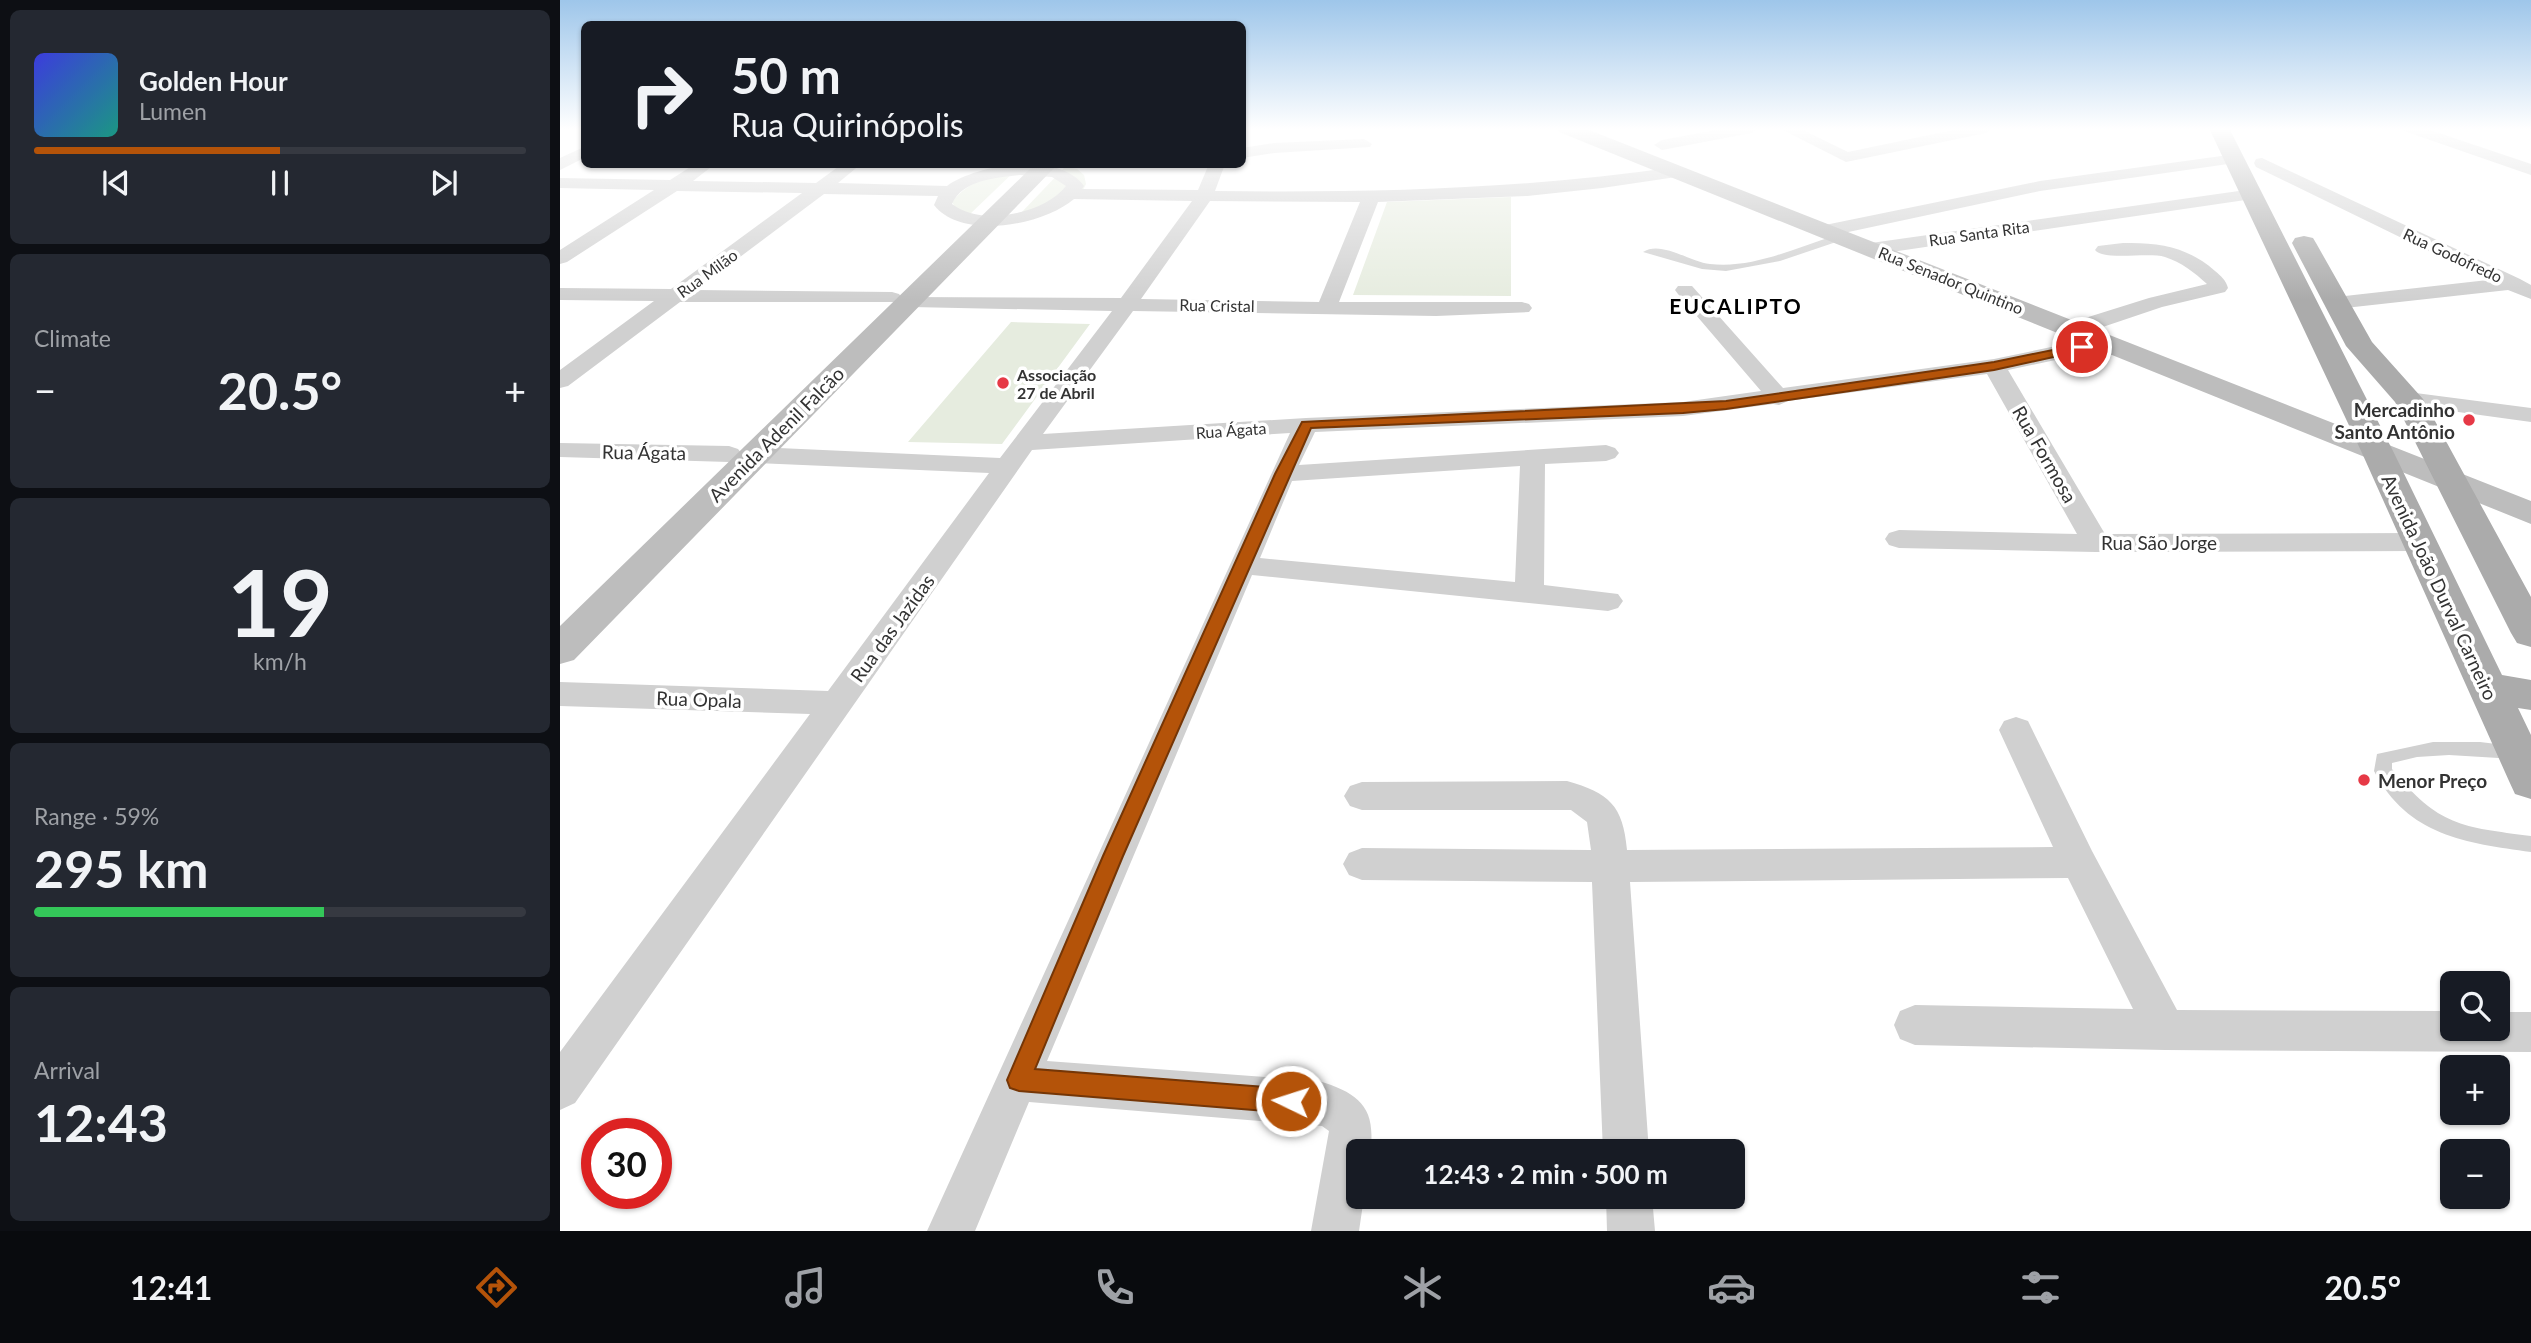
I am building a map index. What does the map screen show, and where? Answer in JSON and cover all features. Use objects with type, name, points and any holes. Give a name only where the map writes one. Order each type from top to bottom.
[{"type":"main road","name":"Avenida João Durval Carneiro","points":[[2252,185],[2253,194],[2378,453],[2524,767]]},
{"type":"main road","name":"Avenida João Durval Carneiro","points":[[2264,185],[2360,346],[2407,399],[2531,633]]},
{"type":"main road","points":[[2486,688],[2531,695]]},
{"type":"street","points":[[560,258],[673,185]]},
{"type":"street","points":[[696,185],[951,191]]},
{"type":"street","name":"Rua Milão","points":[[560,381],[825,185]]},
{"type":"street","points":[[963,185],[951,191],[944,198],[943,205],[947,211],[983,219],[1041,211],[1060,203],[1072,194],[1075,185]]},
{"type":"street","name":"Avenida Adenil Falcão","points":[[560,650],[675,519],[1017,185]]},
{"type":"street","name":"Rua das Jazidas","points":[[560,1088],[1128,303],[1205,195],[1209,185]]},
{"type":"street","points":[[1072,194],[1372,195],[1552,190],[1566,185]]},
{"type":"street","name":"Rua Senador Quintino","points":[[1732,185],[1833,234],[2531,513]]},
{"type":"street","points":[[1833,234],[2045,185]]},
{"type":"street","name":"Rua Godofredo","points":[[2304,185],[2521,282],[2531,293]]},
{"type":"street","name":"Rua Santa Rita","points":[[1871,249],[2253,194]]},
{"type":"street","points":[[1327,307],[1372,195]]},
{"type":"street","points":[[2074,329],[2156,302],[2218,288],[2217,283],[2203,270],[2186,257],[2172,252],[2138,247],[2105,250]]},
{"type":"street","points":[[2336,303],[2521,282]]},
{"type":"street","points":[[1685,290],[1779,398]]},
{"type":"street","name":"Rua Cristal","points":[[560,294],[1436,310],[1522,308]]},
{"type":"street","name":"Rua Ágata","points":[[560,450],[1016,455],[1306,425],[1683,409],[1779,398],[1994,366],[2104,343]]},
{"type":"street","name":"Rua Formosa","points":[[1994,366],[2096,542]]},
{"type":"street","points":[[2407,399],[2531,415]]},
{"type":"street","points":[[951,1231],[1019,1080],[1113,856],[1306,425]]},
{"type":"street","points":[[1282,474],[1606,453]]},
{"type":"street","points":[[1529,593],[1533,457]]},
{"type":"street","name":"Avenida Adenil Falcão","points":[[560,615],[675,519]]},
{"type":"street","name":"Rua São Jorge","points":[[1899,539],[2419,542]]},
{"type":"street","points":[[1242,565],[1608,601]]},
{"type":"street","name":"Rua Opala","points":[[560,694],[838,703]]},
{"type":"street","points":[[2016,730],[2079,862],[2165,1030]]},
{"type":"street","points":[[1362,796],[1567,795],[1581,798],[1600,810],[1606,821],[1610,866],[1625,1139]]},
{"type":"street","points":[[1362,864],[1610,866],[2079,862]]},
{"type":"street","points":[[1915,1025],[2165,1030],[2531,1032]]},
{"type":"street","points":[[1019,1080],[1319,1103],[1336,1108],[1344,1114],[1351,1131],[1335,1231]]},
{"type":"street","points":[[1630,1209],[1631,1231]]},
{"type":"lane","points":[[1648,252],[1675,254],[1710,267],[1732,267],[1772,259],[1833,234]]},
{"type":"lane","points":[[2524,767],[2446,746],[2426,747],[2383,759],[2383,771],[2422,817],[2440,827],[2462,834],[2531,844]]},
{"type":"shaded area","points":[[971,185],[1000,185],[968,216],[956,209],[952,202]]},
{"type":"shaded area","points":[[1047,185],[1085,185],[1082,192],[1019,215]]},
{"type":"shaded area","points":[[1511,197],[1511,296],[1353,295],[1387,202]]},
{"type":"shaded area","name":"Associação 27 de Abril","points":[[1011,322],[1090,324],[1002,444],[908,442]]},
{"type":"place","name":"Associação 27 de Abril","points":[[1003,383]]},
{"type":"place","name":"Mercadinho Santo Antônio","points":[[2469,420]]},
{"type":"place","name":"Menor Preço","points":[[2364,780]]},
{"type":"district","name":"EUCALIPTO","points":[[1736,305]]},
{"type":"route","points":[[1291,1101],[1019,1080],[1113,856],[1306,425],[1726,405],[1994,366],[2082,347]]}]
